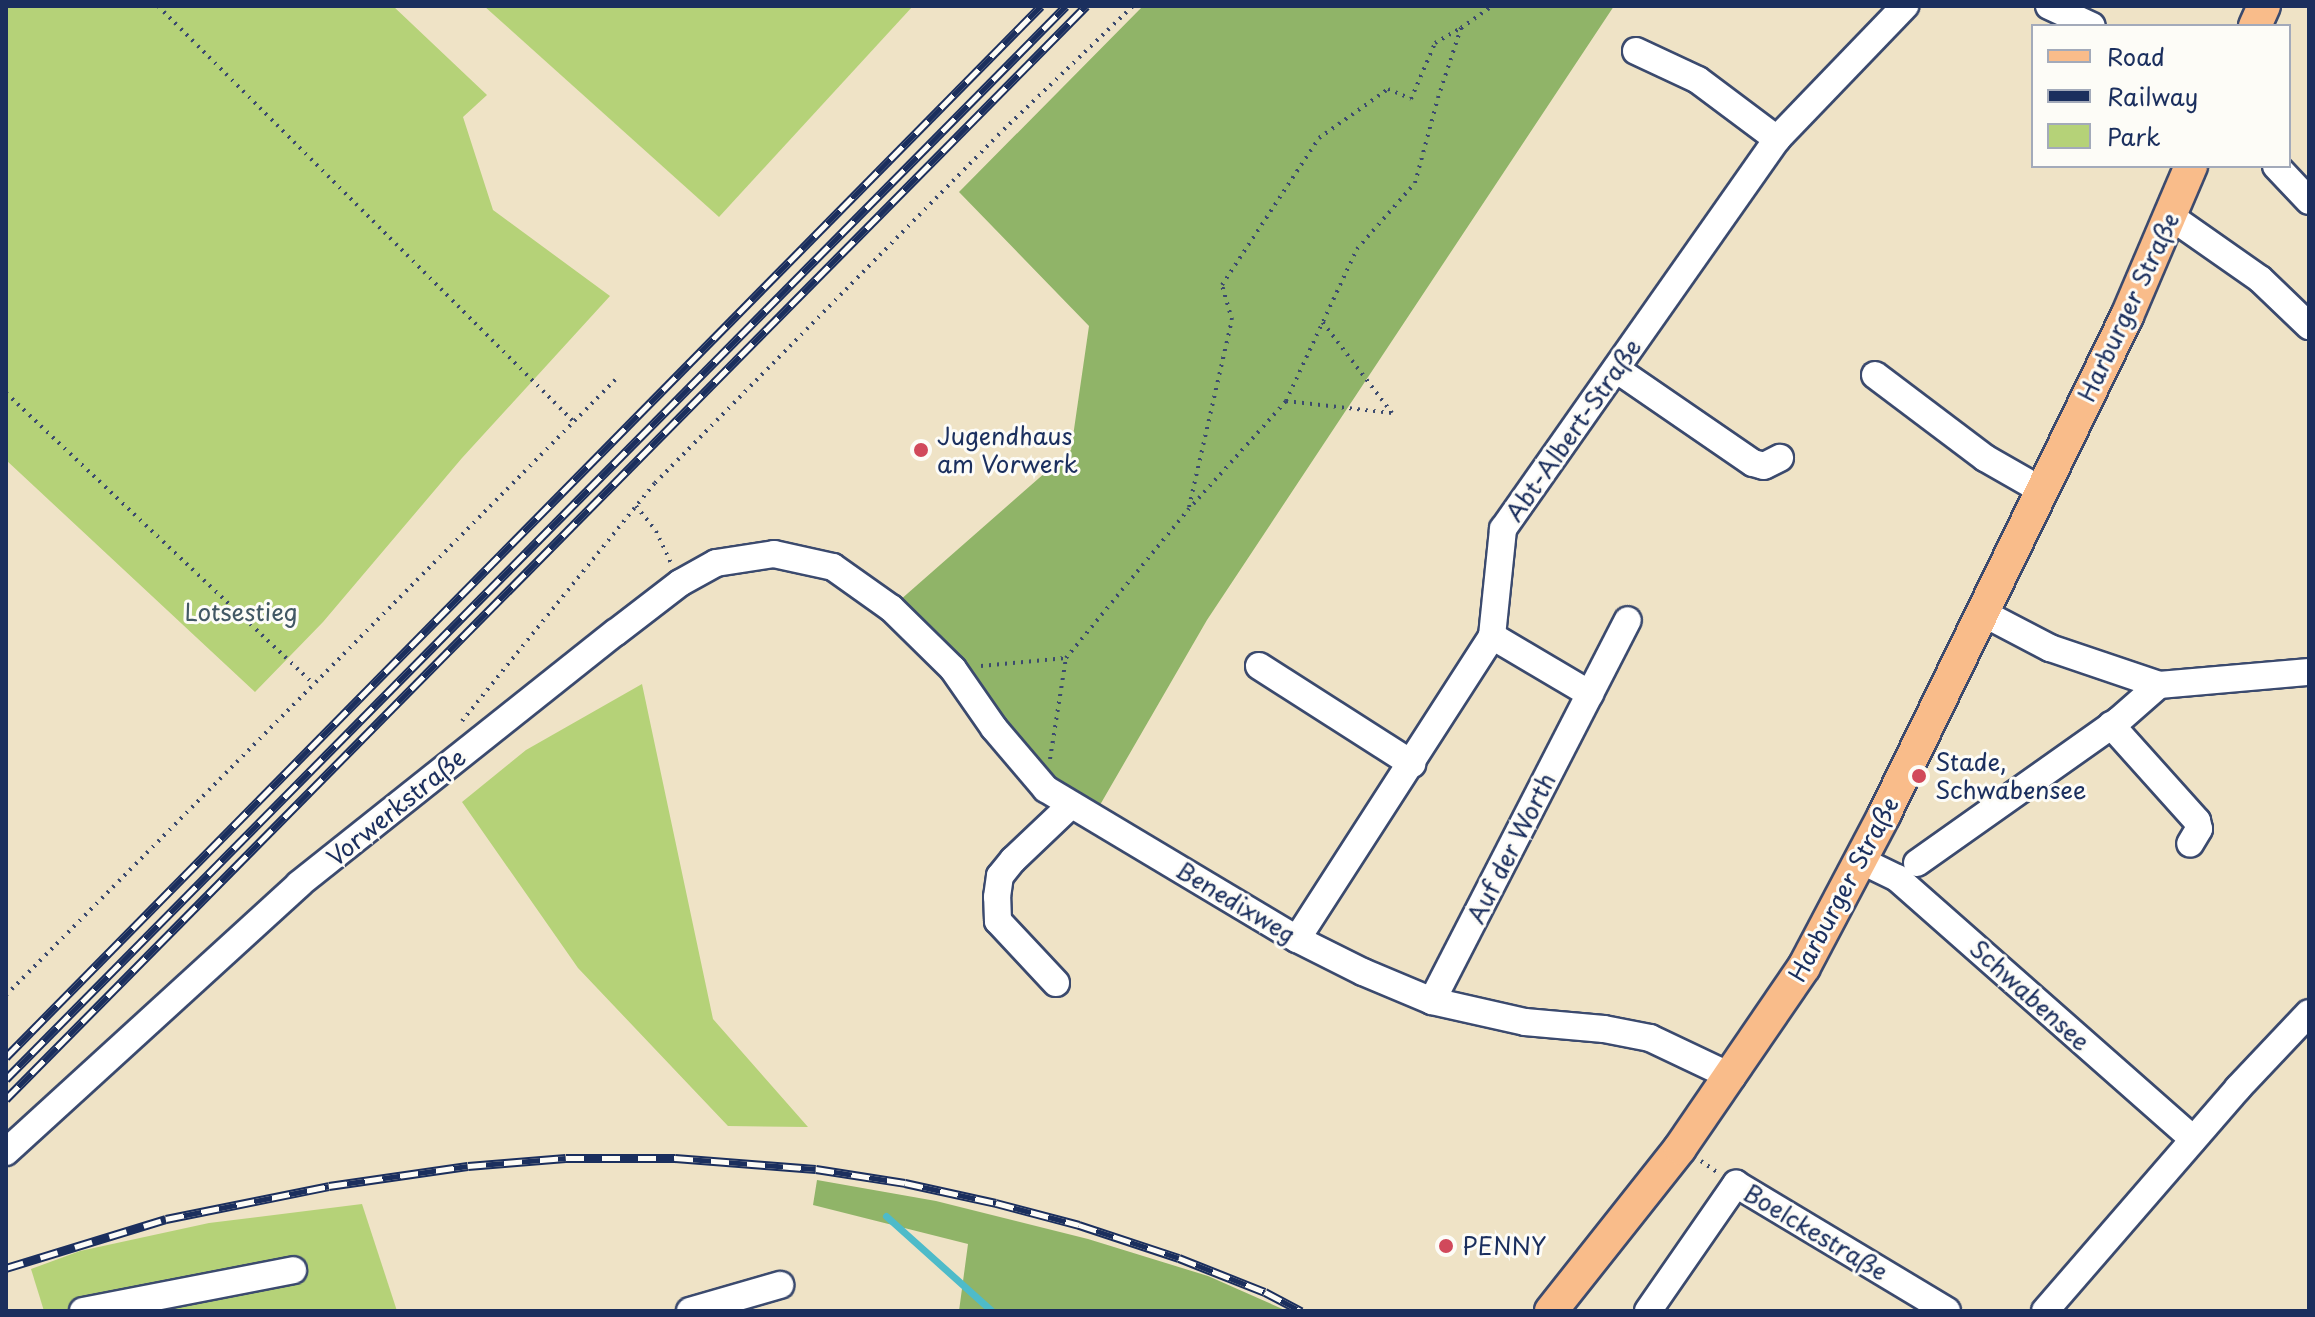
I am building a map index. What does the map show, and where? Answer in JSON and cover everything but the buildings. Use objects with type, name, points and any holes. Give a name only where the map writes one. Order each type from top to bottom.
[{"type":"main road","name":"Harburger Straße","points":[[1562,1307],[1732,1077],[1804,967],[1860,860],[2127,316],[2190,168]]},
{"type":"street","name":"Abt-Albert-Straße","points":[[1297,939],[1492,636],[1503,529],[1777,139],[1905,6]]},
{"type":"street","points":[[2049,6],[2088,24]]},
{"type":"street","points":[[1636,51],[1698,80],[1777,139]]},
{"type":"street","points":[[2278,168],[2309,201]]},
{"type":"street","points":[[2170,216],[2260,279],[2309,326]]},
{"type":"street","points":[[1616,369],[1753,463],[1764,466],[1780,458]]},
{"type":"street","points":[[1875,375],[1985,458],[2041,490]]},
{"type":"street","name":"Vorwerkstraße","points":[[6,1152],[299,884],[680,583],[716,563],[774,554],[833,567]]},
{"type":"street","name":"Benedixweg","points":[[833,567],[891,608],[953,669],[994,728],[1046,789],[1297,939],[1363,972],[1432,1001],[1525,1022],[1604,1029],[1650,1038],[1732,1077]]},
{"type":"street","points":[[1981,612],[2050,648],[2159,685],[2309,672]]},
{"type":"street","name":"Auf der Worth","points":[[1432,1001],[1628,620]]},
{"type":"street","points":[[1492,636],[1590,694]]},
{"type":"street","points":[[1259,666],[1412,764]]},
{"type":"street","points":[[1917,863],[2111,725],[2159,685]]},
{"type":"street","points":[[2111,725],[2197,821],[2199,829],[2190,844]]},
{"type":"street","points":[[1056,983],[998,921],[997,897],[1000,876],[1071,805]]},
{"type":"street","name":"Schwabensee","points":[[1860,860],[1897,878],[2193,1139]]},
{"type":"street","points":[[2045,1311],[2193,1139],[2309,1013]]},
{"type":"street","name":"Boelckestraße","points":[[1648,1311],[1736,1184],[1947,1311]]},
{"type":"street","points":[[83,1311],[293,1270]]},
{"type":"street","points":[[690,1311],[780,1285]]},
{"type":"path","points":[[158,6],[574,422]]},
{"type":"path","points":[[458,726],[636,506],[998,135],[1133,6]]},
{"type":"path","points":[[1188,510],[1232,320],[1222,285],[1319,138],[1388,89],[1411,99],[1435,43],[1492,6]]},
{"type":"path","points":[[1046,789],[1066,658],[1188,510],[1286,401],[1321,320],[1357,249],[1415,183],[1461,28]]},
{"type":"path","points":[[1286,401],[1392,413],[1321,320]]},
{"type":"path","points":[[6,995],[619,376]]},
{"type":"path","points":[[6,393],[313,683]]},
{"type":"path","points":[[636,506],[656,531],[680,583]]},
{"type":"path","points":[[953,669],[1066,658]]},
{"type":"path","points":[[1680,1148],[1736,1184]]},
{"type":"green space","name":"Lotsestieg","points":[[6,6],[393,6],[487,95],[463,117],[493,210],[610,296],[462,458],[323,622],[255,692],[6,460]]},
{"type":"green space","points":[[484,6],[913,6],[719,217]]},
{"type":"green space","points":[[1143,6],[1614,6],[1207,620],[1093,817],[1081,811],[891,608],[1071,450],[1089,326],[959,192]]},
{"type":"green space","points":[[642,684],[713,1019],[808,1127],[728,1126],[578,968],[462,802],[526,750]]},
{"type":"green space","points":[[817,1180],[936,1201],[1088,1239],[1208,1276],[1287,1311],[959,1311],[968,1244],[813,1205]]},
{"type":"green space","points":[[362,1204],[397,1311],[44,1311],[31,1269],[80,1251],[209,1223]]},
{"type":"waterway","points":[[886,1216],[992,1311]]},
{"type":"railway","points":[[6,1057],[1041,6]]},
{"type":"railway","points":[[6,1079],[1066,6]]},
{"type":"railway","points":[[6,1099],[1086,6]]},
{"type":"railway","points":[[6,1268],[166,1219],[329,1186],[468,1166],[566,1158],[675,1158],[816,1169],[905,1183],[996,1203],[1079,1225],[1179,1258],[1265,1292],[1301,1311]]},
{"type":"place","name":"Jugendhaus am Vorwerk","points":[[921,450]]},
{"type":"place","name":"Stade, Schwabensee","points":[[1919,776]]},
{"type":"place","name":"PENNY","points":[[1446,1246]]}]
